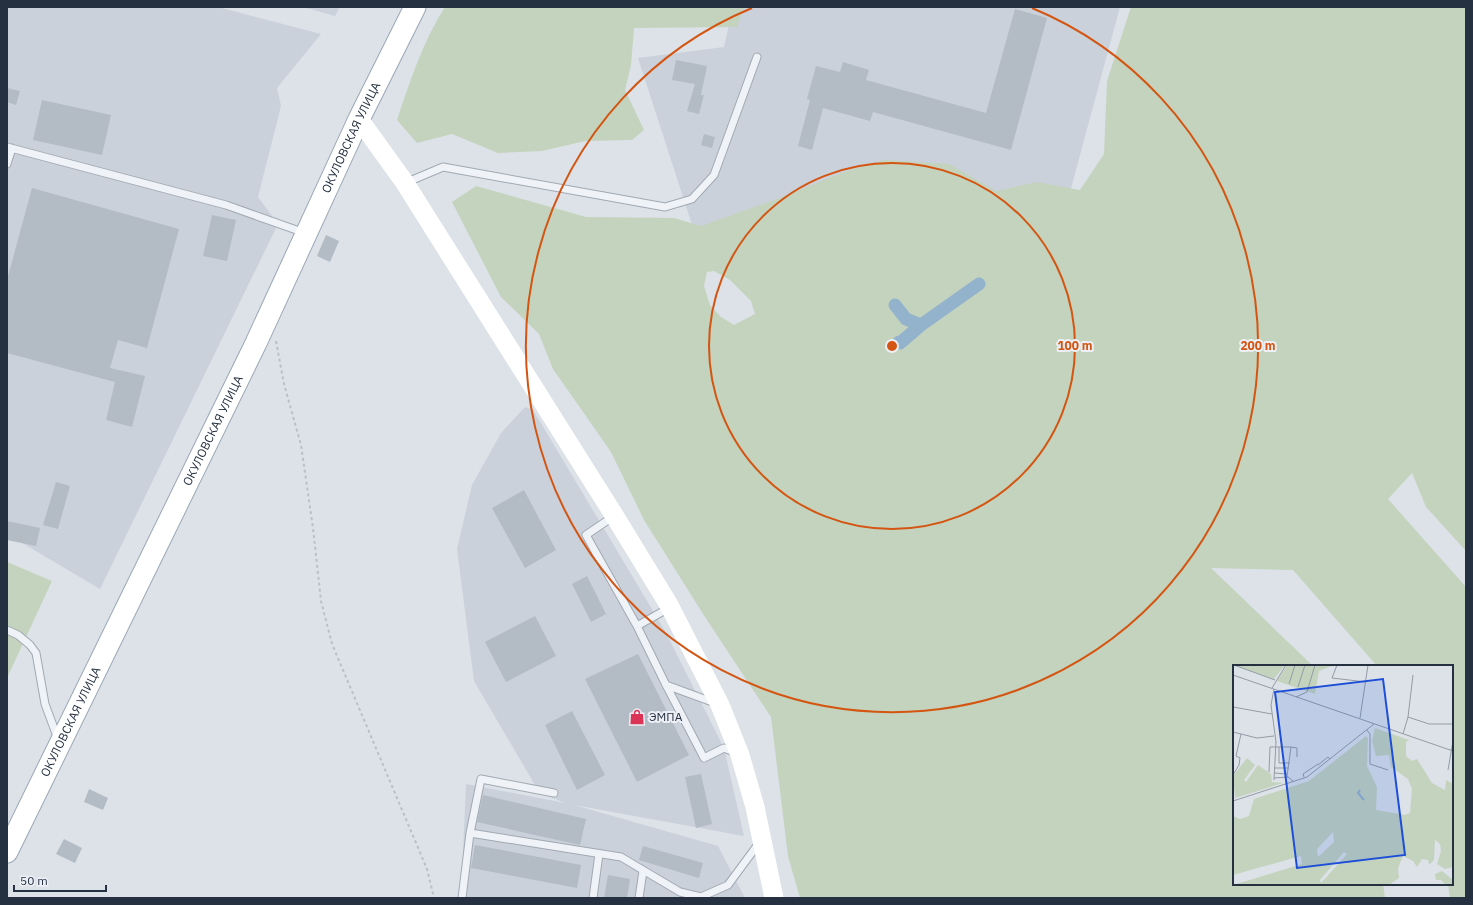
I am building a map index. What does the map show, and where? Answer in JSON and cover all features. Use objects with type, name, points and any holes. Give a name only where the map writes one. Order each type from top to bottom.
[{"type":"main road","name":"ОКУЛОВСКАЯ УЛИЦА","points":[[7,852],[207,446],[360,119],[415,7]]},
{"type":"main road","points":[[360,119],[405,183],[614,515],[670,608],[720,705],[740,755],[755,807],[774,898]]},
{"type":"lane","points":[[405,183],[443,167],[665,207],[692,199],[714,175],[757,57]]},
{"type":"lane","points":[[7,164],[9,147],[226,205],[307,233]]},
{"type":"lane","points":[[614,515],[586,535],[637,626],[704,758],[724,748],[740,755]]},
{"type":"lane","points":[[637,626],[670,608]]},
{"type":"lane","points":[[7,630],[18,635],[30,645],[36,653],[45,704],[60,745]]},
{"type":"lane","points":[[666,685],[720,705]]},
{"type":"lane","points":[[462,898],[470,833],[481,779],[554,793]]},
{"type":"lane","points":[[470,833],[621,857],[686,896],[702,897],[728,885],[762,840]]},
{"type":"lane","points":[[593,898],[599,854]]},
{"type":"lane","points":[[639,898],[644,871]]},
{"type":"lane","points":[[717,890],[719,898]]},
{"type":"path","points":[[275,338],[284,384],[301,446],[313,528],[321,601],[332,644],[427,869],[434,898]]},
{"type":"shaded area","points":[[7,7],[218,7],[321,34],[277,88],[281,106],[258,197],[278,224],[100,589],[7,534]]},
{"type":"shaded area","points":[[303,7],[340,7],[335,16]]},
{"type":"shaded area","points":[[733,7],[1120,7],[1036,318],[696,237],[638,58],[724,47]]},
{"type":"shaded area","points":[[525,407],[533,410],[665,631],[724,748],[744,836],[574,805],[718,846],[745,898],[461,898],[466,784],[565,803],[539,792],[474,681],[457,549],[472,485],[501,433]]},
{"type":"green space","points":[[445,7],[744,7],[737,27],[634,28],[631,65],[625,90],[644,130],[632,140],[585,141],[542,151],[498,153],[452,134],[417,143],[397,120],[424,47]]},
{"type":"green space","points":[[1131,7],[1466,7],[1466,551],[1426,507],[1412,473],[1388,499],[1466,587],[1466,898],[1450,898],[1448,885],[1453,885],[1453,665],[1376,665],[1293,570],[1211,568],[1312,665],[1233,665],[1233,885],[1383,885],[1385,898],[800,898],[788,856],[771,717],[705,617],[644,520],[611,452],[553,369],[539,334],[501,297],[452,202],[476,186],[586,217],[674,218],[701,226],[777,199],[844,172],[884,160],[949,164],[996,191],[1037,182],[1080,190],[1104,154],[1107,81]],"holes":[[[714,271],[730,280],[751,301],[755,314],[734,325],[721,317],[710,305],[704,286],[707,272]]]},
{"type":"green space","points":[[7,562],[52,581],[7,678]]},
{"type":"building","points":[[1015,9],[1047,18],[1011,150],[873,112],[870,121],[823,108],[812,150],[798,146],[810,100],[807,99],[816,66],[840,72],[843,62],[869,70],[866,80],[986,113]]},
{"type":"building","points":[[676,60],[707,66],[701,95],[704,95],[699,114],[687,111],[695,84],[672,80]]},
{"type":"building","points":[[7,88],[20,91],[16,105],[7,102]]},
{"type":"building","points":[[42,100],[111,115],[102,155],[33,140]]},
{"type":"building","points":[[704,134],[715,137],[712,148],[701,145]]},
{"type":"building","points":[[32,188],[179,229],[147,348],[118,340],[110,368],[145,376],[132,427],[106,420],[115,382],[7,353],[7,280]]},
{"type":"building","points":[[212,215],[236,220],[227,261],[203,256]]},
{"type":"building","points":[[326,235],[339,241],[330,262],[317,256]]},
{"type":"building","points":[[56,482],[70,486],[58,529],[43,525]]},
{"type":"building","points":[[524,490],[556,550],[525,568],[492,508]]},
{"type":"building","points":[[7,521],[40,528],[36,546],[7,540]]},
{"type":"building","points":[[587,576],[606,614],[591,622],[572,584]]},
{"type":"building","points":[[535,616],[556,656],[506,682],[485,642]]},
{"type":"building","name":"ЭМПА","points":[[638,654],[689,755],[637,782],[585,679]]},
{"type":"building","points":[[572,711],[605,775],[577,790],[545,725]]},
{"type":"building","points":[[701,774],[712,824],[696,828],[685,777]]},
{"type":"building","points":[[89,789],[108,798],[103,810],[84,802]]},
{"type":"building","points":[[483,795],[586,819],[580,845],[477,822]]},
{"type":"building","points":[[64,839],[82,848],[75,863],[56,854]]},
{"type":"building","points":[[475,845],[581,865],[577,888],[471,868]]},
{"type":"building","points":[[643,846],[703,863],[699,878],[639,860]]},
{"type":"building","points":[[608,875],[630,879],[627,898],[604,898]]},
{"type":"waterway","points":[[895,305],[906,319],[921,325],[979,284]]},
{"type":"waterway","points":[[899,342],[900,343],[921,325]]},
{"type":"place","name":"ЭМПА","points":[[637,717]]}]
